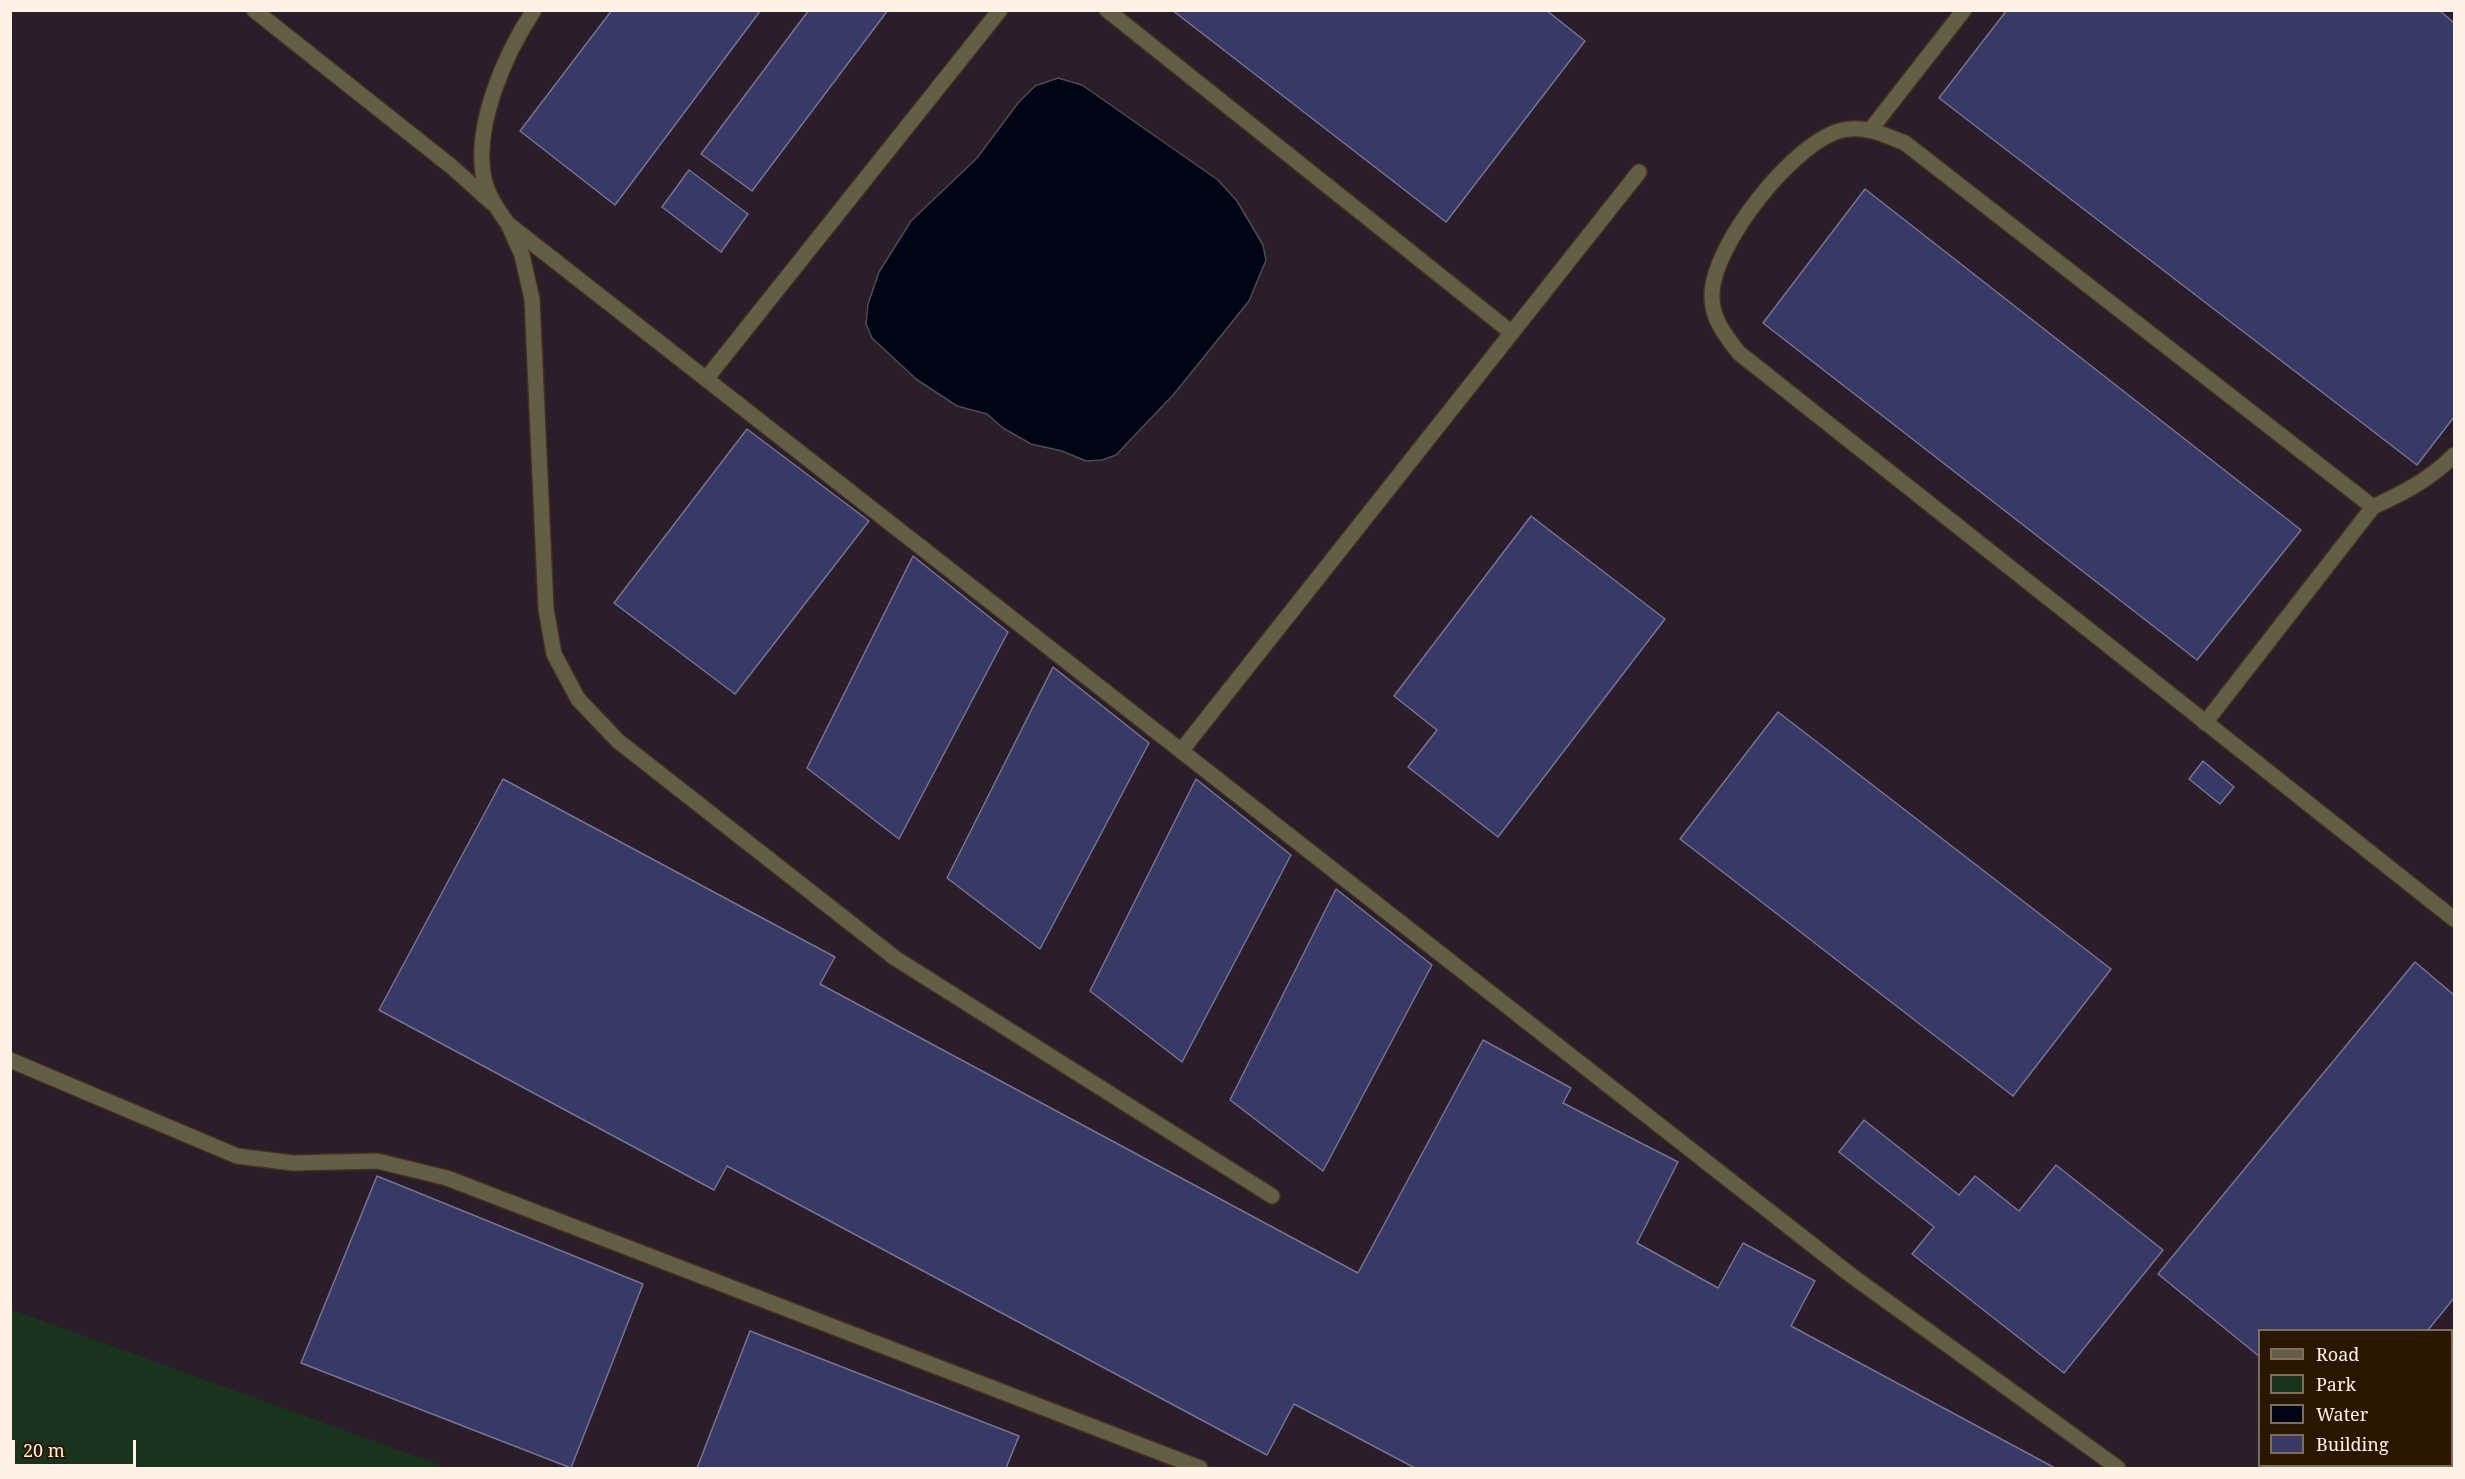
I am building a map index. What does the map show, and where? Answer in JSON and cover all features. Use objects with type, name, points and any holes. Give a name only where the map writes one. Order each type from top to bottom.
[{"type":"lane","points":[[254,10],[452,167],[494,205],[508,224],[522,255],[532,299],[546,609],[554,654],[578,699],[618,741],[895,958],[1272,1196]]},
{"type":"lane","points":[[494,205],[484,179],[483,149],[489,105],[502,68],[534,10]]},
{"type":"lane","points":[[706,379],[1000,10]]},
{"type":"lane","points":[[1107,10],[1512,333]]},
{"type":"lane","points":[[1871,129],[1965,10]]},
{"type":"lane","points":[[2373,507],[1905,143],[1871,129],[1843,130],[1815,142],[1790,163],[1734,232],[1717,263],[1712,296],[1717,324],[1739,353],[2454,919]]},
{"type":"lane","points":[[1181,752],[1638,172]]},
{"type":"lane","points":[[508,224],[1852,1276],[2118,1468]]},
{"type":"lane","points":[[2205,723],[2373,507],[2412,489],[2445,465],[2454,455]]},
{"type":"lane","points":[[10,1059],[237,1156],[293,1162],[377,1161],[447,1178],[1200,1468]]},
{"type":"shaded area","points":[[10,11],[2454,11],[2454,1468],[449,1468],[11,1309]]},
{"type":"green space","points":[[11,1309],[449,1468],[11,1468]]},
{"type":"water","points":[[1058,78],[1082,85],[1218,180],[1237,201],[1263,245],[1266,260],[1249,301],[1174,394],[1116,455],[1102,460],[1086,461],[1062,451],[1031,444],[1003,428],[987,414],[957,406],[916,379],[872,338],[866,324],[868,304],[879,272],[911,221],[977,158],[1018,103],[1035,86]]},
{"type":"building","points":[[612,10],[761,10],[615,205],[520,131]]},
{"type":"building","points":[[809,10],[888,10],[752,191],[701,154]]},
{"type":"building","points":[[1172,10],[1546,10],[1585,41],[1446,222]]},
{"type":"building","points":[[2007,10],[2439,10],[2454,23],[2454,417],[2417,465],[1939,98]]},
{"type":"building","points":[[689,170],[748,214],[721,252],[662,207]]},
{"type":"building","points":[[1865,189],[2301,530],[2197,660],[1763,323]]},
{"type":"building","points":[[747,429],[869,521],[735,694],[614,603]]},
{"type":"building","points":[[1531,516],[1665,619],[1498,837],[1408,767],[1437,730],[1394,696]]},
{"type":"building","points":[[913,556],[1008,632],[899,839],[807,768]]},
{"type":"building","points":[[1053,667],[1149,743],[1040,949],[947,878]]},
{"type":"building","points":[[1778,712],[2111,969],[2013,1096],[1680,839]]},
{"type":"building","points":[[2203,761],[2234,787],[2220,804],[2189,779]]},
{"type":"building","points":[[503,779],[835,957],[820,984],[1358,1273],[1483,1040],[1571,1088],[1563,1103],[1678,1162],[1637,1243],[1718,1288],[1743,1243],[1815,1281],[1791,1326],[2055,1468],[1415,1468],[1294,1404],[1267,1455],[727,1166],[714,1190],[379,1010]]},
{"type":"building","points":[[1196,779],[1291,855],[1182,1062],[1090,991]]},
{"type":"building","points":[[1336,889],[1432,965],[1323,1171],[1230,1100]]},
{"type":"building","points":[[2415,962],[2454,995],[2454,1298],[2429,1329],[2258,1329],[2258,1355],[2158,1274]]},
{"type":"building","points":[[1864,1120],[1959,1195],[1975,1176],[2019,1211],[2056,1165],[2163,1250],[2064,1373],[1912,1254],[1934,1227],[1839,1152]]},
{"type":"building","points":[[377,1176],[643,1284],[571,1468],[301,1363]]},
{"type":"building","points":[[750,1331],[1019,1436],[1006,1468],[697,1468]]}]
